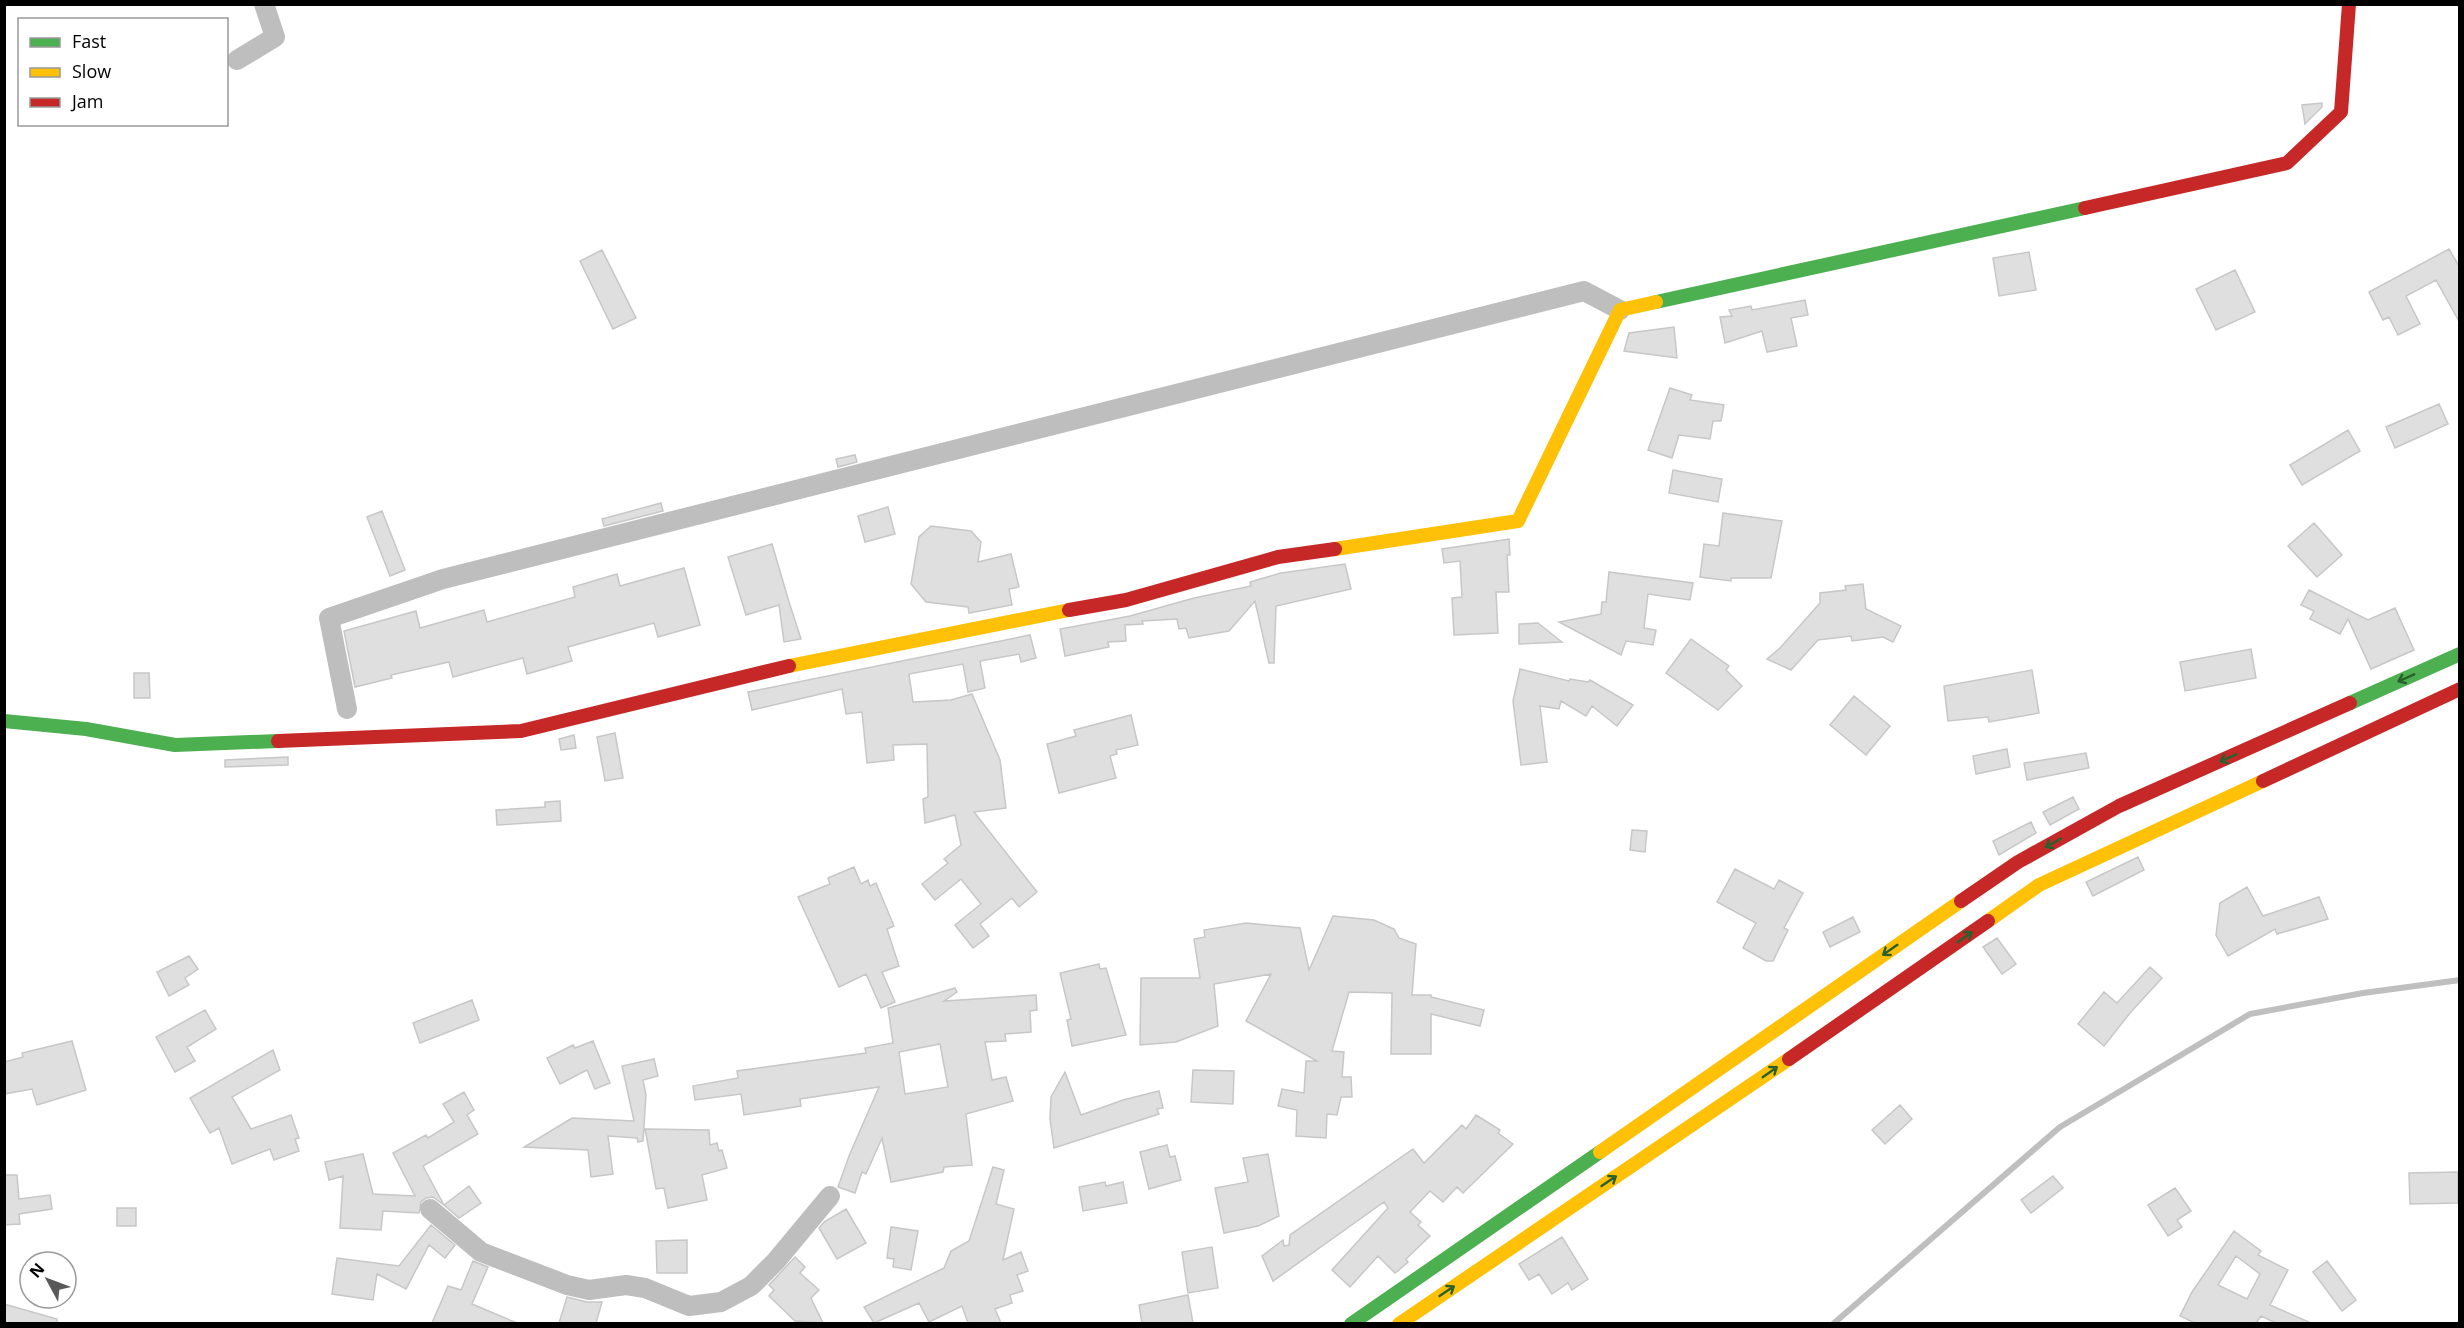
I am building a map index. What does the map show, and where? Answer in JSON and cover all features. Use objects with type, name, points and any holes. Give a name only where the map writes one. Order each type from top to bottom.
[{"type":"street","points":[[237,60],[275,37],[264,4]]},
{"type":"street","points":[[347,709],[329,618],[443,579],[1584,291],[1620,310],[2287,163],[2341,112],[2349,4]]},
{"type":"street","points":[[4,721],[86,729],[175,745],[521,731],[758,672],[1126,600],[1278,557],[1518,521],[1620,310]]},
{"type":"street","points":[[1352,1323],[2019,862],[2119,806],[2460,654]]},
{"type":"street","points":[[1399,1323],[1762,1078],[2039,885],[2460,689]]},
{"type":"street","points":[[430,1209],[481,1252],[567,1285],[589,1290],[627,1286],[645,1288],[689,1315],[751,1286],[776,1261],[830,1196]]},
{"type":"building","points":[[2322,103],[2322,107],[2305,124],[2302,105]]},
{"type":"building","points":[[2449,249],[2460,268],[2460,323],[2436,280],[2406,296],[2420,324],[2398,335],[2389,317],[2383,320],[2369,292]]},
{"type":"building","points":[[602,250],[636,318],[613,329],[580,261]]},
{"type":"building","points":[[2029,252],[2036,290],[1999,296],[1993,258]]},
{"type":"building","points":[[2235,270],[2255,312],[2216,330],[2196,289]]},
{"type":"building","points":[[1805,300],[1808,315],[1791,318],[1797,346],[1767,352],[1762,331],[1725,343],[1720,317],[1732,316],[1729,310],[1751,306],[1752,310]]},
{"type":"building","points":[[1674,327],[1677,358],[1624,351],[1629,333]]},
{"type":"building","points":[[1670,388],[1692,395],[1690,400],[1724,405],[1721,421],[1713,421],[1710,439],[1679,435],[1672,458],[1648,450]]},
{"type":"building","points":[[2439,404],[2448,424],[2395,448],[2386,427]]},
{"type":"building","points":[[2348,430],[2360,451],[2302,485],[2290,465]]},
{"type":"building","points":[[855,455],[857,462],[838,467],[836,459]]},
{"type":"building","points":[[1673,470],[1722,479],[1718,502],[1669,493]]},
{"type":"building","points":[[661,503],[663,511],[604,526],[602,519]]},
{"type":"building","points":[[888,507],[895,534],[865,542],[858,516]]},
{"type":"building","points":[[382,511],[405,570],[390,576],[367,517]]},
{"type":"building","points":[[1723,513],[1782,521],[1771,578],[1731,578],[1731,581],[1700,577],[1704,544],[1719,546]]},
{"type":"building","points":[[2314,523],[2342,555],[2317,577],[2288,546]]},
{"type":"building","points":[[931,526],[971,531],[981,542],[978,562],[1011,554],[1019,587],[1009,589],[1012,605],[969,613],[968,607],[926,602],[911,584],[919,537]]},
{"type":"building","points":[[1509,539],[1510,555],[1507,555],[1509,592],[1496,592],[1498,633],[1454,635],[1452,598],[1462,597],[1460,561],[1444,563],[1442,549]]},
{"type":"building","points":[[772,544],[801,639],[784,642],[779,605],[746,615],[728,557]]},
{"type":"building","points":[[1345,564],[1351,589],[1276,606],[1274,663],[1269,663],[1255,601],[1229,631],[1189,638],[1186,628],[1179,629],[1177,619],[1142,621],[1143,624],[1125,625],[1126,641],[1108,642],[1109,647],[1065,656],[1060,629],[1130,616],[1194,598],[1251,586],[1250,582],[1281,573]]},
{"type":"building","points":[[684,568],[700,625],[658,637],[654,623],[568,647],[572,661],[527,674],[523,658],[453,677],[449,662],[391,675],[392,678],[355,687],[344,631],[416,611],[420,628],[484,610],[487,622],[575,597],[573,587],[617,574],[620,586]]},
{"type":"building","points":[[1609,572],[1693,583],[1690,600],[1648,594],[1644,628],[1656,630],[1653,645],[1626,641],[1621,655],[1559,622],[1601,614],[1602,602],[1606,602]]},
{"type":"building","points":[[1863,584],[1866,609],[1901,626],[1893,642],[1883,637],[1852,641],[1851,636],[1818,640],[1791,670],[1767,659],[1780,648],[1820,603],[1820,593],[1846,590],[1845,586]]},
{"type":"building","points":[[2309,590],[2368,620],[2395,608],[2414,650],[2371,669],[2348,619],[2340,634],[2310,619],[2314,611],[2301,605]]},
{"type":"building","points":[[1538,623],[1562,642],[1519,644],[1519,624]]},
{"type":"building","points":[[1030,635],[1036,658],[1021,662],[1019,654],[980,661],[985,688],[968,692],[963,664],[909,674],[913,702],[951,700],[972,694],[1000,760],[1006,808],[974,812],[1037,892],[1019,907],[1012,898],[980,924],[989,936],[973,948],[955,925],[981,904],[961,879],[935,900],[922,884],[948,863],[944,859],[961,845],[955,815],[925,823],[923,799],[928,797],[927,744],[893,745],[894,760],[867,763],[862,712],[846,714],[842,689],[752,710],[748,692]]},
{"type":"building","points":[[1691,639],[1729,666],[1726,670],[1742,686],[1718,710],[1666,673]]},
{"type":"building","points":[[2251,649],[2256,678],[2185,691],[2180,662]]},
{"type":"building","points":[[1520,669],[1569,681],[1570,679],[1588,682],[1590,680],[1633,705],[1617,726],[1592,706],[1586,716],[1561,701],[1559,709],[1540,706],[1547,762],[1521,765],[1513,701]]},
{"type":"building","points":[[2032,670],[2039,713],[1989,722],[1988,717],[1948,721],[1944,686]]},
{"type":"building","points":[[134,673],[149,673],[150,698],[134,698]]},
{"type":"building","points":[[1854,696],[1890,726],[1866,755],[1830,725]]},
{"type":"building","points":[[1131,715],[1138,745],[1116,750],[1117,754],[1110,756],[1116,778],[1059,793],[1047,744],[1076,736],[1074,730]]},
{"type":"building","points":[[615,733],[623,778],[605,781],[597,737]]},
{"type":"building","points":[[574,735],[576,748],[561,750],[559,739]]},
{"type":"building","points":[[2007,749],[2010,767],[1976,774],[1973,756]]},
{"type":"building","points":[[2086,753],[2089,768],[2027,780],[2024,763]]},
{"type":"building","points":[[288,757],[288,765],[225,767],[225,760]]},
{"type":"building","points":[[2073,797],[2079,809],[2050,825],[2043,812]]},
{"type":"building","points":[[560,801],[561,821],[497,825],[496,810],[545,807],[545,802]]},
{"type":"building","points":[[2031,822],[2036,833],[1999,855],[1993,841]]},
{"type":"building","points":[[1632,830],[1647,831],[1645,852],[1630,850]]},
{"type":"building","points":[[2138,857],[2144,870],[2093,896],[2086,882]]},
{"type":"building","points":[[854,867],[861,884],[868,880],[870,886],[876,883],[894,926],[887,929],[899,966],[882,972],[895,1002],[881,1008],[866,974],[839,987],[798,897],[830,884],[828,878]]},
{"type":"building","points":[[1735,869],[1774,889],[1779,880],[1803,893],[1784,928],[1788,930],[1773,961],[1766,961],[1743,948],[1756,923],[1717,902]]},
{"type":"building","points":[[2247,887],[2263,916],[2319,897],[2328,919],[2277,934],[2275,929],[2228,956],[2216,935],[2220,903]]},
{"type":"building","points":[[1333,916],[1374,920],[1394,929],[1399,938],[1416,944],[1412,995],[1431,995],[1431,997],[1484,1010],[1480,1026],[1431,1014],[1431,1054],[1391,1054],[1392,993],[1349,992],[1332,1051],[1344,1052],[1342,1077],[1351,1077],[1352,1097],[1341,1097],[1337,1115],[1327,1114],[1326,1138],[1296,1136],[1297,1110],[1278,1106],[1282,1089],[1304,1093],[1306,1061],[1317,1061],[1246,1021],[1271,974],[1214,984],[1218,1026],[1176,1042],[1140,1045],[1141,978],[1200,978],[1194,939],[1205,937],[1204,930],[1246,923],[1300,928],[1309,970]]},
{"type":"building","points":[[1853,917],[1860,932],[1830,947],[1823,932]]},
{"type":"building","points":[[1997,938],[2016,964],[2002,974],[1983,947]]},
{"type":"building","points":[[189,956],[198,969],[185,978],[189,985],[169,996],[157,972]]},
{"type":"building","points":[[1099,964],[1100,969],[1106,968],[1126,1035],[1072,1046],[1067,1020],[1071,1019],[1060,973]]},
{"type":"building","points":[[2150,967],[2162,978],[2104,1046],[2078,1024],[2104,992],[2117,1003]]},
{"type":"building","points":[[955,988],[957,992],[944,1001],[1036,995],[1037,1010],[1030,1011],[1031,1032],[1005,1034],[1006,1041],[985,1042],[992,1080],[1006,1077],[1013,1101],[966,1114],[972,1165],[944,1167],[943,1172],[891,1182],[882,1138],[866,1174],[862,1172],[855,1193],[838,1187],[879,1087],[800,1099],[801,1106],[744,1115],[741,1094],[695,1100],[693,1086],[738,1078],[737,1071],[866,1053],[865,1048],[893,1043],[888,1008]],"holes":[[[940,1044],[948,1087],[905,1094],[899,1052]]]},
{"type":"building","points":[[472,1000],[479,1020],[420,1043],[413,1023]]},
{"type":"building","points":[[205,1010],[216,1029],[187,1047],[195,1061],[175,1072],[156,1037]]},
{"type":"building","points":[[72,1041],[86,1090],[37,1105],[32,1089],[4,1094],[4,1062],[23,1057],[22,1053]]},
{"type":"building","points":[[593,1041],[610,1083],[595,1089],[587,1070],[560,1084],[547,1058],[573,1045],[575,1048]]},
{"type":"building","points":[[273,1050],[280,1070],[232,1097],[251,1129],[291,1115],[299,1138],[295,1139],[299,1151],[274,1160],[270,1149],[232,1164],[219,1128],[210,1133],[190,1098]]},
{"type":"building","points":[[654,1059],[658,1076],[643,1080],[646,1095],[643,1141],[638,1142],[637,1138],[608,1136],[613,1174],[591,1177],[588,1150],[524,1147],[572,1118],[634,1121],[622,1066]]},
{"type":"building","points":[[1193,1070],[1234,1071],[1233,1104],[1191,1102]]},
{"type":"building","points":[[1065,1072],[1081,1115],[1123,1100],[1159,1091],[1163,1108],[1157,1109],[1159,1114],[1054,1148],[1050,1119],[1051,1097]]},
{"type":"building","points":[[464,1092],[474,1110],[467,1115],[478,1134],[423,1166],[444,1205],[433,1197],[421,1202],[419,1213],[383,1211],[381,1230],[340,1228],[343,1176],[329,1180],[325,1162],[363,1154],[373,1194],[415,1196],[393,1153],[426,1135],[428,1138],[454,1122],[443,1104]]},
{"type":"building","points":[[1900,1105],[1912,1119],[1885,1144],[1872,1130]]},
{"type":"building","points":[[1476,1115],[1500,1130],[1498,1133],[1513,1144],[1463,1193],[1457,1187],[1443,1202],[1430,1191],[1410,1212],[1421,1222],[1418,1225],[1430,1236],[1406,1259],[1408,1262],[1399,1270],[1395,1273],[1378,1256],[1350,1287],[1332,1270],[1388,1208],[1384,1202],[1273,1281],[1262,1256],[1283,1240],[1284,1246],[1289,1245],[1290,1235],[1413,1149],[1424,1163],[1462,1125],[1466,1129]]},
{"type":"building","points":[[645,1129],[709,1130],[710,1145],[717,1143],[719,1151],[722,1150],[727,1168],[702,1175],[707,1200],[668,1208],[664,1188],[656,1189]]},
{"type":"building","points":[[1167,1145],[1170,1157],[1175,1156],[1181,1180],[1149,1189],[1140,1152]]},
{"type":"building","points":[[1268,1154],[1279,1216],[1258,1226],[1224,1233],[1215,1188],[1248,1182],[1243,1158]]},
{"type":"building","points":[[993,1167],[1004,1170],[996,1204],[1014,1209],[1003,1260],[1021,1252],[1028,1271],[1017,1275],[1023,1291],[1010,1295],[1012,1303],[995,1309],[1001,1323],[968,1323],[962,1306],[929,1322],[919,1303],[874,1323],[864,1307],[944,1268],[951,1251],[969,1241]]},
{"type":"building","points":[[2458,1172],[2458,1203],[2410,1204],[2409,1173]]},
{"type":"building","points":[[4,1175],[17,1175],[19,1199],[50,1195],[52,1209],[19,1214],[20,1224],[4,1225]]},
{"type":"building","points":[[2053,1176],[2063,1188],[2031,1213],[2021,1200]]},
{"type":"building","points":[[1105,1182],[1106,1186],[1123,1182],[1127,1203],[1083,1211],[1079,1187]]},
{"type":"building","points":[[469,1186],[481,1203],[459,1218],[444,1205]]},
{"type":"building","points":[[2175,1188],[2191,1211],[2177,1220],[2182,1227],[2168,1236],[2148,1205]]},
{"type":"building","points":[[117,1208],[136,1208],[136,1226],[117,1226]]},
{"type":"building","points":[[846,1209],[866,1243],[837,1259],[819,1228],[824,1222]]},
{"type":"building","points":[[431,1225],[455,1245],[445,1258],[429,1245],[406,1289],[377,1274],[373,1300],[332,1294],[337,1258],[399,1266]]},
{"type":"building","points":[[891,1227],[918,1231],[911,1270],[893,1267],[894,1259],[887,1258]]},
{"type":"building","points":[[2234,1231],[2261,1251],[2258,1255],[2288,1270],[2270,1305],[2311,1323],[2276,1323],[2261,1316],[2256,1323],[2195,1323],[2180,1316],[2192,1292]],"holes":[[[2236,1256],[2260,1274],[2247,1299],[2218,1285]]]},
{"type":"building","points":[[1562,1237],[1588,1279],[1572,1290],[1568,1283],[1552,1294],[1539,1274],[1529,1280],[1519,1264]]},
{"type":"building","points":[[687,1240],[687,1273],[657,1273],[656,1241]]},
{"type":"building","points":[[1212,1247],[1218,1288],[1188,1293],[1182,1252]]},
{"type":"building","points":[[795,1257],[805,1267],[800,1273],[819,1290],[811,1298],[823,1323],[795,1321],[769,1296],[774,1290],[769,1285]]},
{"type":"building","points":[[473,1261],[488,1267],[472,1304],[517,1323],[432,1323],[448,1286],[461,1290]]},
{"type":"building","points":[[2327,1261],[2356,1300],[2342,1311],[2313,1272]]},
{"type":"building","points":[[1188,1295],[1193,1323],[1142,1323],[1139,1305]]},
{"type":"building","points":[[567,1297],[587,1302],[602,1302],[596,1323],[559,1323]]},
{"type":"building","points":[[4,1304],[18,1308],[18,1310],[57,1319],[57,1323],[4,1323]]},
{"type":"waterway","points":[[1833,1324],[2060,1127],[2250,1014],[2363,993],[2460,980]]},
{"type":"traffic: fast","points":[[1656,302],[2085,208]]},
{"type":"traffic: fast","points":[[2350,703],[2460,654]]},
{"type":"traffic: fast","points":[[4,721],[86,729],[175,745],[278,741]]},
{"type":"traffic: fast","points":[[1351,1324],[1600,1152]]},
{"type":"traffic: slow","points":[[1335,549],[1518,521],[1620,310],[1656,302]]},
{"type":"traffic: slow","points":[[789,666],[1069,610]]},
{"type":"traffic: slow","points":[[1988,921],[2039,885],[2263,781]]},
{"type":"traffic: slow","points":[[1600,1152],[1961,901]]},
{"type":"traffic: slow","points":[[1399,1324],[1789,1059]]},
{"type":"traffic: jam","points":[[2085,208],[2287,163],[2341,112],[2349,4]]},
{"type":"traffic: jam","points":[[1069,610],[1126,600],[1278,557],[1335,549]]},
{"type":"traffic: jam","points":[[278,741],[521,731],[789,666]]},
{"type":"traffic: jam","points":[[2263,781],[2460,689]]},
{"type":"traffic: jam","points":[[1961,901],[2018,862],[2119,806],[2350,703]]},
{"type":"traffic: jam","points":[[1789,1059],[1988,921]]}]
